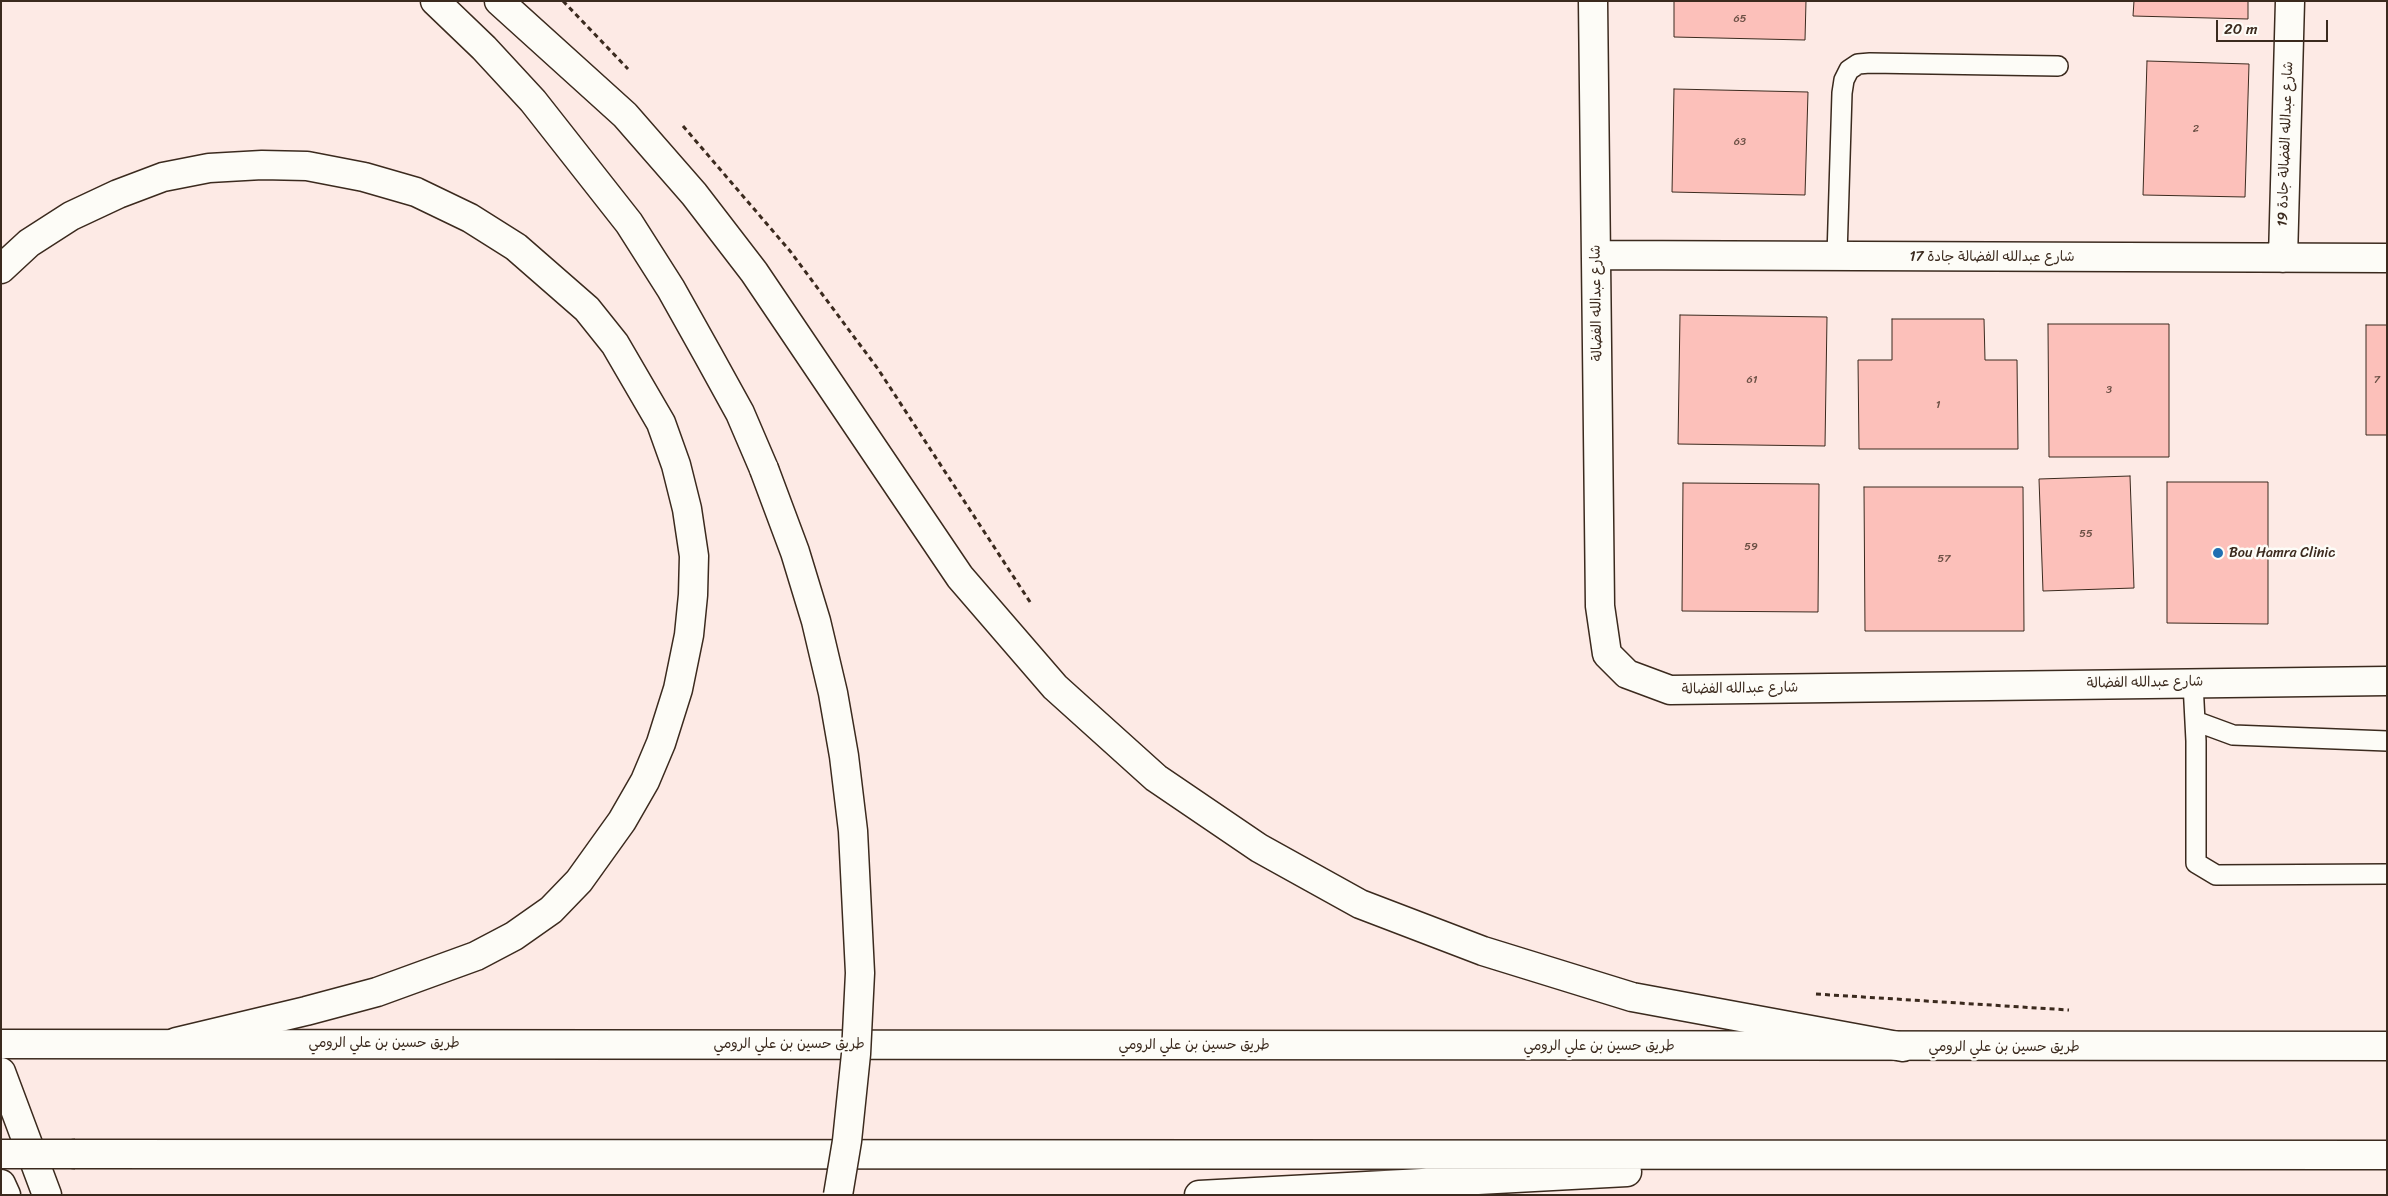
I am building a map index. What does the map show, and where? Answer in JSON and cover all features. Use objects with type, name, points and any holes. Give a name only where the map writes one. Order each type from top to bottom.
[{"type":"main road","points":[[434,1],[484,48],[533,101],[629,223],[671,289],[740,413],[764,469],[794,552],[816,621],[841,738],[853,831],[858,908],[859,1000],[849,1122],[838,1195]]},
{"type":"main road","points":[[499,1],[625,114],[694,194],[754,272],[960,577],[1055,687],[1156,778],[1259,848],[1360,904],[1483,951],[1632,997],[1904,1047]]},
{"type":"main road","name":"شارع عبدالله الفضالة","points":[[1593,1],[1600,606],[1608,654],[1627,674],[1670,690],[2387,681]]},
{"type":"main road","name":"شارع عبدالله الفضالة جادة 19","points":[[2283,258],[2290,1]]},
{"type":"main road","points":[[1,269],[29,243],[71,216],[118,194],[163,177],[209,168],[262,164],[308,166],[364,177],[416,192],[470,218],[516,246],[586,310],[615,344],[660,423],[676,464],[687,509],[694,556],[689,635],[678,689],[661,743],[645,781],[622,821],[579,881],[551,910],[514,936],[476,956],[377,992],[176,1042]]},
{"type":"main road","name":"شارع عبدالله الفضالة جادة 17","points":[[1596,255],[2387,258]]},
{"type":"main road","name":"طريق حسين بن علي الرومي","points":[[1,1044],[176,1042],[1904,1047],[2387,1046]]},
{"type":"main road","points":[[1,1072],[47,1195]]},
{"type":"main road","points":[[1,1154],[2387,1155]]},
{"type":"main road","points":[[1199,1195],[1944,1155]]},
{"type":"main road","points":[[1,1184],[6,1195]]},
{"type":"lane","points":[[1837,256],[1842,93],[1850,70],[1858,64],[1870,63],[2058,66]]},
{"type":"lane","points":[[2193,683],[2196,863],[2216,875],[2387,874]]},
{"type":"lane","points":[[2195,721],[2233,735],[2387,741]]},
{"type":"path","points":[[563,1],[632,73]]},
{"type":"path","points":[[680,123],[790,251],[878,369],[1035,610]]},
{"type":"path","points":[[1814,994],[1967,1005],[2074,1010]]},
{"type":"building","points":[[1674,1],[1806,1],[1805,40],[1674,37]]},
{"type":"building","points":[[2134,1],[2248,1],[2248,19],[2133,16]]},
{"type":"building","points":[[2147,61],[2249,64],[2245,197],[2143,195]]},
{"type":"building","points":[[1674,89],[1808,92],[1805,195],[1672,192]]},
{"type":"building","points":[[1680,315],[1827,317],[1825,446],[1678,444]]},
{"type":"building","points":[[1892,319],[1984,319],[1985,360],[2017,360],[2018,449],[1859,449],[1858,360],[1892,360]]},
{"type":"building","points":[[2048,324],[2169,324],[2169,457],[2049,457]]},
{"type":"building","points":[[2366,325],[2387,325],[2387,435],[2366,435]]},
{"type":"building","points":[[2130,476],[2134,588],[2043,591],[2039,479]]},
{"type":"building","name":"Bou Hamra Clinic","points":[[2167,482],[2268,482],[2268,624],[2167,623]]},
{"type":"building","points":[[1683,483],[1819,484],[1818,612],[1682,611]]},
{"type":"building","points":[[1864,487],[2023,487],[2024,631],[1865,631]]},
{"type":"place","name":"Bou Hamra Clinic","points":[[2218,553]]}]
